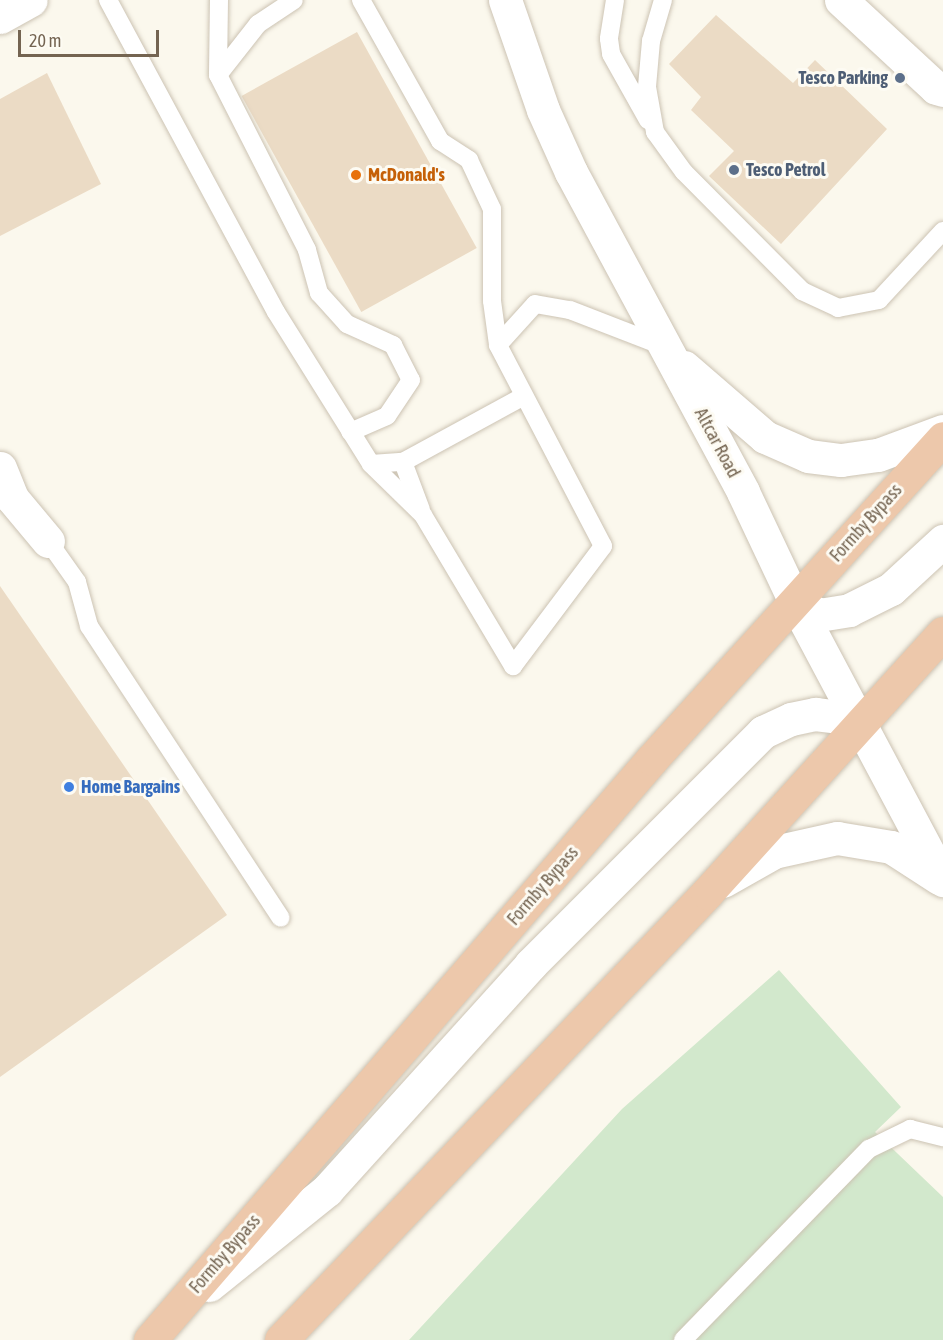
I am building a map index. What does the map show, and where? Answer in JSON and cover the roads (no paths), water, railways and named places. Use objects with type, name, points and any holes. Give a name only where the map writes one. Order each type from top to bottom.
[{"type":"highway","name":"Formby Bypass","points":[[150,1340],[652,759],[943,438]]},
{"type":"highway","points":[[281,1340],[707,893],[861,727],[943,633]]},
{"type":"main road","points":[[0,17],[31,0]]},
{"type":"main road","name":"Altcar Road","points":[[506,0],[543,110],[571,172],[743,492],[795,602],[943,880]]},
{"type":"main road","points":[[841,0],[936,88],[943,90]]},
{"type":"main road","points":[[666,349],[765,437],[801,454],[824,459],[859,459],[898,450],[943,431]]},
{"type":"main road","points":[[4,491],[48,541]]},
{"type":"main road","points":[[795,602],[819,615],[849,610],[891,589],[943,541]]},
{"type":"main road","points":[[174,1313],[327,1190],[530,965],[763,732],[791,719],[815,714],[849,718],[861,727]]},
{"type":"main road","points":[[707,893],[774,852],[837,838],[891,848],[943,880]]},
{"type":"lane","points":[[108,0],[276,312],[370,464],[423,515]]},
{"type":"lane","points":[[219,0],[218,75],[307,250],[319,293],[346,324],[393,345],[411,380],[387,416],[350,432]]},
{"type":"lane","points":[[218,75],[258,24],[294,0]]},
{"type":"lane","points":[[361,0],[440,141],[469,160],[492,208],[492,301],[498,345],[522,397],[603,546],[513,666],[423,515],[403,462]]},
{"type":"lane","points":[[615,0],[609,39],[611,54],[655,132],[684,172],[802,291],[838,308],[879,300],[943,231]]},
{"type":"lane","points":[[655,132],[647,87],[651,41],[663,0]]},
{"type":"lane","points":[[498,345],[535,304],[570,310],[666,349]]},
{"type":"lane","points":[[370,464],[403,462],[522,397]]},
{"type":"lane","points":[[48,541],[77,582],[89,626],[281,918]]},
{"type":"lane","points":[[683,1340],[869,1149],[910,1129],[943,1137]]},
{"type":"place","name":"Tesco Parking","points":[[900,78]]},
{"type":"place","name":"Tesco Petrol","points":[[734,170]]},
{"type":"place","name":"McDonald's","points":[[356,175]]},
{"type":"place","name":"Home Bargains","points":[[69,787]]}]
